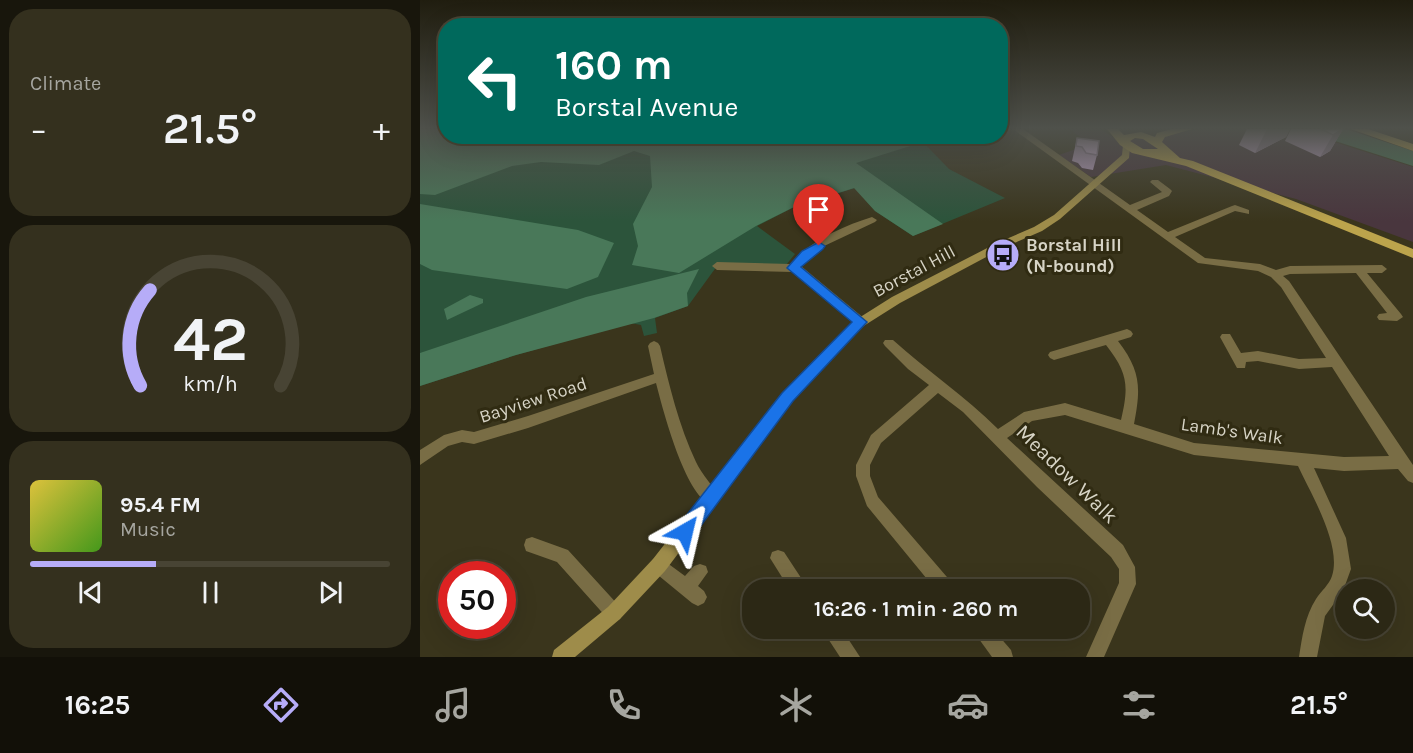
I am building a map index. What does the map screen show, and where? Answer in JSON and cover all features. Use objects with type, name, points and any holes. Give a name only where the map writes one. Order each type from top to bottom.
[{"type":"main road","name":"Borstal Hill","points":[[561,657],[615,613],[659,565],[788,397],[861,322],[896,300],[970,261],[1038,229],[1057,217],[1126,160]]},
{"type":"main road","points":[[1126,160],[1131,160]]},
{"type":"main road","points":[[1177,160],[1413,254]]},
{"type":"main road","points":[[1184,160],[1189,163]]},
{"type":"street","points":[[1054,160],[1090,189],[1130,209],[1202,261],[1260,268],[1275,274],[1285,284],[1401,462],[1413,476]]},
{"type":"street","points":[[1130,209],[1166,194],[1167,191],[1155,182]]},
{"type":"street","points":[[1166,237],[1235,208],[1246,212]]},
{"type":"street","points":[[794,268],[806,254],[872,220]]},
{"type":"street","points":[[717,266],[794,268],[861,322]]},
{"type":"street","points":[[1275,274],[1290,270],[1382,269]]},
{"type":"street","points":[[1360,271],[1397,317],[1383,317]]},
{"type":"street","points":[[1054,355],[1127,334]]},
{"type":"street","points":[[1226,337],[1240,361],[1265,357],[1299,364],[1336,362]]},
{"type":"street","points":[[1109,339],[1127,363],[1135,382],[1126,428]]},
{"type":"street","points":[[654,346],[660,377],[690,463],[700,488],[711,498]]},
{"type":"street","name":"Meadow Walk","points":[[898,348],[938,385],[968,408],[1117,551],[1127,567],[1128,584],[1095,657]]},
{"type":"street","name":"Bayview Road","points":[[420,458],[444,441],[462,436],[474,438],[528,422],[660,377]]},
{"type":"street","points":[[938,385],[876,439],[863,465],[863,476],[872,501],[938,579]]},
{"type":"street","name":"Lamb's Walk","points":[[997,437],[1029,416],[1052,410],[1075,411],[1194,449],[1344,465],[1401,462]]},
{"type":"street","points":[[1303,460],[1339,543],[1343,565],[1339,584],[1325,600],[1314,623],[1308,657]]},
{"type":"street","points":[[532,545],[562,556],[615,613]]},
{"type":"street","points":[[778,558],[793,579]]},
{"type":"street","points":[[659,565],[692,592],[700,572]]},
{"type":"street","points":[[838,639],[851,657]]},
{"type":"street","points":[[989,639],[1004,657]]},
{"type":"shaded area","points":[[1066,160],[1390,160],[1413,167],[1413,242],[1296,199],[1166,165],[1091,177]]},
{"type":"green space","points":[[420,160],[940,160],[949,169],[1005,198],[913,236],[875,211],[855,188],[794,207],[757,226],[795,254],[786,265],[717,266],[688,306],[655,318],[657,333],[644,336],[641,325],[630,323],[516,355],[420,386]]},
{"type":"green space","points":[[420,160],[612,160],[599,165],[541,162],[512,166],[435,195],[420,194]]},
{"type":"green space","points":[[650,160],[867,160],[856,163],[943,224],[913,236],[875,211],[854,188],[794,207],[756,226],[679,273],[632,265],[638,246],[633,224],[652,187]]},
{"type":"green space","points":[[1393,160],[1413,160],[1413,166]]},
{"type":"green space","points":[[420,204],[578,230],[614,243],[598,277],[567,289],[432,270],[420,264]]},
{"type":"green space","points":[[699,269],[687,293],[688,306],[654,318],[516,355],[420,386],[420,353],[586,297]]},
{"type":"green space","points":[[470,295],[483,299],[483,303],[447,320],[444,309]]},
{"type":"place","name":"Borstal Hill (N-bound)","points":[[1003,255]]},
{"type":"route","points":[[685,532],[788,397],[830,351],[861,322],[806,275],[794,268],[806,254],[819,246]]}]
